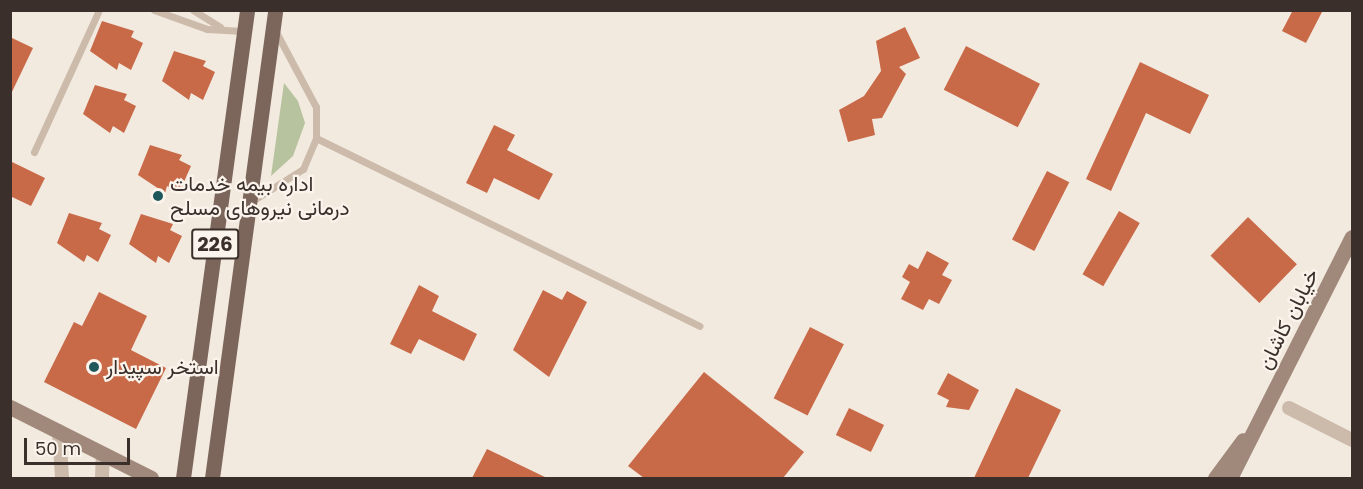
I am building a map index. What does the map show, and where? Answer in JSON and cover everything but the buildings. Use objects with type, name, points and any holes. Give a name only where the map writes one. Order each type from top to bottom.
[{"type":"main road","name":"226","points":[[212,478],[275,10]]},
{"type":"main road","points":[[247,22],[261,12],[273,27]]},
{"type":"main road","name":"226","points":[[183,478],[247,22]]},
{"type":"street","name":"خیابان کاشان","points":[[1230,478],[1353,237]]},
{"type":"street","points":[[10,407],[151,478]]},
{"type":"street","points":[[1289,408],[1353,440]]},
{"type":"street","name":"خیابان کاشان","points":[[1215,478],[1260,419]]},
{"type":"street","points":[[59,431],[62,478]]},
{"type":"street","points":[[102,478],[103,454]]},
{"type":"lane","points":[[34,152],[99,10]]},
{"type":"lane","points":[[154,10],[207,29],[247,22]]},
{"type":"lane","points":[[185,20],[191,10],[220,27]]},
{"type":"lane","points":[[247,205],[303,169],[316,138],[316,107],[273,27]]},
{"type":"lane","points":[[316,138],[699,326]]},
{"type":"green space","points":[[284,83],[298,101],[305,123],[293,156],[271,176]]},
{"type":"place","name":"اداره بیمه خدمات درمانی نیروهای مسلح","points":[[158,196]]},
{"type":"place","name":"استخر سپیدار","points":[[94,367]]}]
